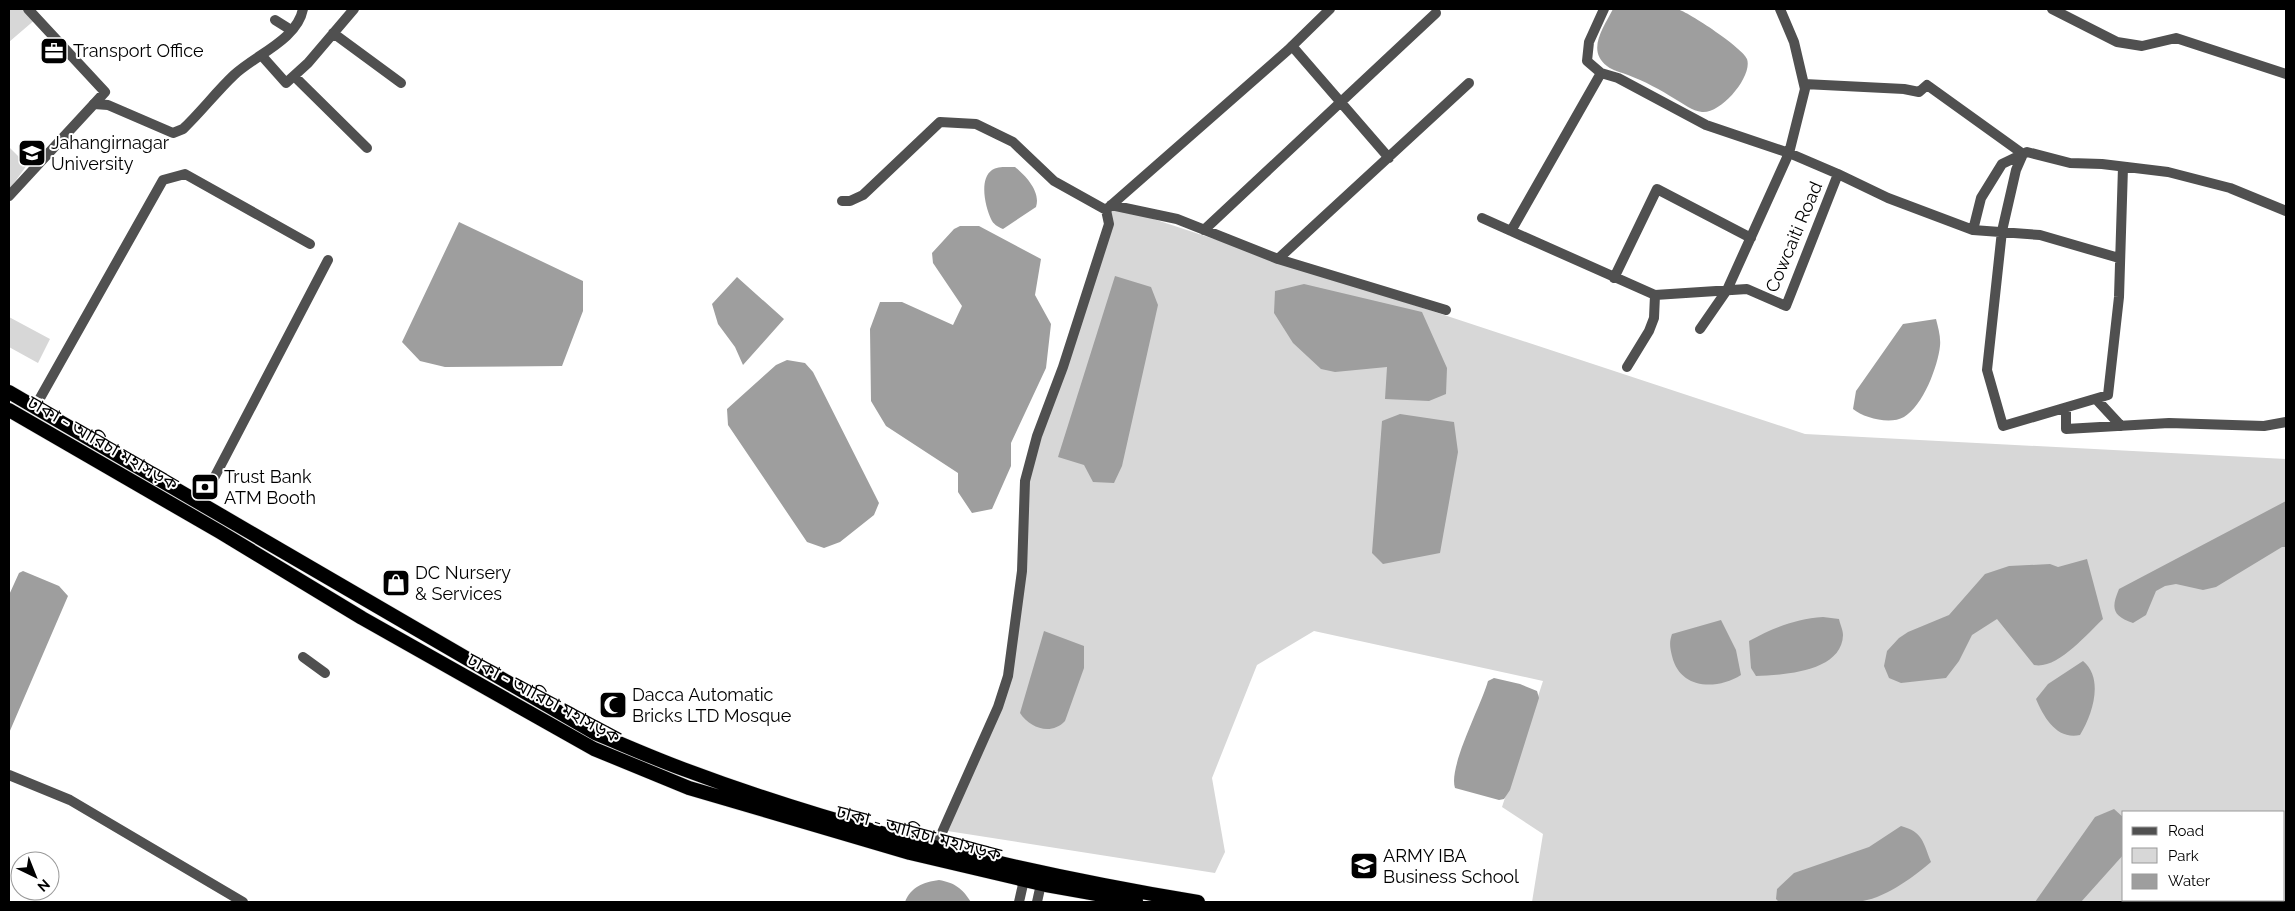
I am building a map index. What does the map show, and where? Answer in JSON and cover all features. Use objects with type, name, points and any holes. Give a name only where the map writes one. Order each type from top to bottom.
[{"type":"highway","name":"ঢাকা - আরিচা মহাসড়ক","points":[[9,392],[595,733],[682,769],[825,817],[936,846],[1128,890],[1198,902]]},
{"type":"highway","name":"ঢাকা - আরিচা মহাসড়ক","points":[[9,410],[220,532],[387,632],[594,749],[689,788],[910,853],[1041,884],[1142,902]]},
{"type":"street","points":[[9,196],[105,92],[28,9]]},
{"type":"street","points":[[94,104],[108,105],[173,133],[183,129],[249,61],[262,56],[277,45],[291,30],[303,9]]},
{"type":"street","points":[[262,56],[286,83],[354,9]]},
{"type":"street","points":[[1108,208],[1292,46],[1330,9]]},
{"type":"street","points":[[1604,9],[1587,51],[1587,61],[1601,73],[1618,78],[1706,124],[1788,153],[1838,174]]},
{"type":"street","points":[[1700,329],[1727,290],[1788,153],[1805,89],[1794,42],[1780,9]]},
{"type":"street","points":[[2052,9],[2117,42],[2142,46],[2176,38],[2286,74]]},
{"type":"street","points":[[1204,230],[1436,13]]},
{"type":"street","points":[[275,20],[291,30]]},
{"type":"street","points":[[333,33],[401,83]]},
{"type":"street","points":[[1292,46],[1389,158]]},
{"type":"street","points":[[1511,231],[1601,73]]},
{"type":"street","points":[[294,76],[367,148]]},
{"type":"street","points":[[1278,259],[1469,83]]},
{"type":"street","points":[[1804,84],[1904,89],[1919,92],[1927,85],[2023,154]]},
{"type":"street","points":[[842,201],[863,196],[940,122],[976,124],[1013,142],[1054,181],[1108,208],[1178,219],[1278,259],[1446,310]]},
{"type":"street","points":[[1973,230],[1980,198],[2002,164],[2027,152],[2070,163],[2168,172],[2230,188],[2286,211]]},
{"type":"street","points":[[2023,154],[2016,170],[2002,231],[1986,370],[2003,426],[2108,395],[2120,297],[2119,258],[2124,167]]},
{"type":"street","points":[[35,407],[163,180],[185,174],[310,244]]},
{"type":"street","name":"Cowcaiti Road","points":[[1654,295],[1746,289],[1786,306],[1838,174],[1888,198],[1973,230],[2040,235],[2119,258]]},
{"type":"street","points":[[1614,278],[1657,189],[1750,238]]},
{"type":"street","points":[[936,846],[998,707],[1008,676],[1022,571],[1025,481],[1037,436],[1063,367],[1110,224],[1108,208]]},
{"type":"street","points":[[1482,218],[1654,295],[1654,318],[1649,331],[1627,367]]},
{"type":"street","points":[[201,504],[328,260]]},
{"type":"street","points":[[2096,399],[2121,426]]},
{"type":"street","points":[[2066,408],[2066,429],[2169,423],[2264,426],[2286,422]]},
{"type":"street","points":[[303,657],[325,673]]},
{"type":"street","points":[[9,774],[70,800],[243,902]]},
{"type":"street","points":[[1020,902],[1024,880]]},
{"type":"street","points":[[1037,902],[1041,884]]},
{"type":"green space","points":[[9,9],[28,9],[37,18],[9,42]]},
{"type":"green space","points":[[9,147],[27,165],[9,190]]},
{"type":"green space","points":[[1111,205],[1805,434],[2286,459],[2286,902],[1532,902],[1543,834],[1502,807],[1543,681],[1314,631],[1257,665],[1212,778],[1225,852],[1215,873],[941,830],[1008,676],[1032,455]]},
{"type":"green space","points":[[9,317],[50,339],[38,363],[9,347]]},
{"type":"water","points":[[1671,8],[1693,17],[1715,31],[1744,54],[1748,66],[1745,75],[1734,93],[1726,101],[1710,111],[1702,112],[1691,109],[1664,92],[1634,77],[1609,68],[1601,60],[1597,46],[1613,9]]},
{"type":"water","points":[[1003,167],[1015,167],[1032,185],[1037,201],[1036,207],[1003,229],[993,222],[989,214],[984,186],[988,174],[992,170]]},
{"type":"water","points":[[459,222],[583,281],[583,311],[562,366],[445,367],[420,361],[402,342]]},
{"type":"water","points":[[960,226],[979,226],[1041,259],[1035,295],[1051,324],[1046,368],[1011,443],[1011,466],[992,509],[972,513],[958,492],[958,473],[886,426],[871,401],[870,329],[880,302],[902,302],[953,325],[962,306],[933,263],[932,253],[954,229]]},
{"type":"water","points":[[1115,276],[1151,287],[1158,305],[1122,466],[1114,483],[1093,482],[1084,465],[1058,457]]},
{"type":"water","points":[[737,277],[784,319],[743,365],[735,347],[718,324],[712,304]]},
{"type":"water","points":[[1304,284],[1422,312],[1447,368],[1446,394],[1429,401],[1385,399],[1387,367],[1335,372],[1321,369],[1293,343],[1274,313],[1275,291]]},
{"type":"water","points":[[1936,319],[1940,343],[1939,354],[1928,385],[1911,412],[1898,419],[1885,420],[1870,418],[1853,409],[1856,391],[1903,324]]},
{"type":"water","points":[[787,360],[805,363],[813,372],[879,503],[874,515],[840,542],[824,548],[807,542],[728,425],[727,409],[776,365]]},
{"type":"water","points":[[1400,414],[1454,422],[1458,452],[1440,553],[1383,564],[1372,553],[1382,421]]},
{"type":"water","points":[[2286,501],[2286,547],[2282,547],[2216,587],[2203,590],[2176,584],[2165,586],[2156,591],[2146,615],[2133,623],[2117,614],[2114,606],[2119,589]]},
{"type":"water","points":[[2087,559],[2103,619],[2062,657],[2043,665],[2034,665],[1997,619],[1972,635],[1959,661],[1946,678],[1901,683],[1889,678],[1884,666],[1887,651],[1899,638],[1908,632],[1949,615],[1985,574],[2009,566],[2050,564],[2058,567]]},
{"type":"water","points":[[23,571],[59,586],[68,596],[9,733],[9,595],[19,573]]},
{"type":"water","points":[[1823,617],[1839,619],[1843,631],[1840,647],[1833,657],[1809,669],[1756,676],[1751,668],[1749,641],[1785,625]]},
{"type":"water","points":[[1721,620],[1736,650],[1741,675],[1731,680],[1711,685],[1691,681],[1676,667],[1670,648],[1672,634]]},
{"type":"water","points":[[1044,631],[1084,646],[1084,668],[1065,721],[1059,726],[1047,729],[1029,723],[1020,713]]},
{"type":"water","points":[[2083,661],[2093,677],[2095,686],[2094,696],[2085,726],[2080,735],[2072,736],[2058,731],[2052,726],[2036,699],[2048,684]]},
{"type":"water","points":[[1494,678],[1520,684],[1537,691],[1539,698],[1510,790],[1504,799],[1499,800],[1455,788],[1454,778],[1466,736],[1488,681]]},
{"type":"water","points":[[2114,809],[2122,816],[2122,856],[2081,902],[2035,902],[2095,817]]},
{"type":"water","points":[[1901,826],[1914,831],[1918,835],[1924,843],[1931,862],[1887,893],[1867,900],[1847,903],[1779,902],[1776,899],[1777,889],[1794,873],[1869,847]]},
{"type":"water","points":[[939,880],[958,887],[971,902],[905,902],[918,886]]},
{"type":"place","name":"Transport Office","points":[[54,51]]},
{"type":"place","name":"Jahangirnagar University","points":[[32,153]]},
{"type":"place","name":"Trust Bank ATM Booth","points":[[205,487]]},
{"type":"place","name":"DC Nursery & Services","points":[[396,583]]},
{"type":"place","name":"Dacca Automatic Bricks LTD Mosque","points":[[613,705]]},
{"type":"place","name":"ARMY IBA Business School","points":[[1364,866]]}]
